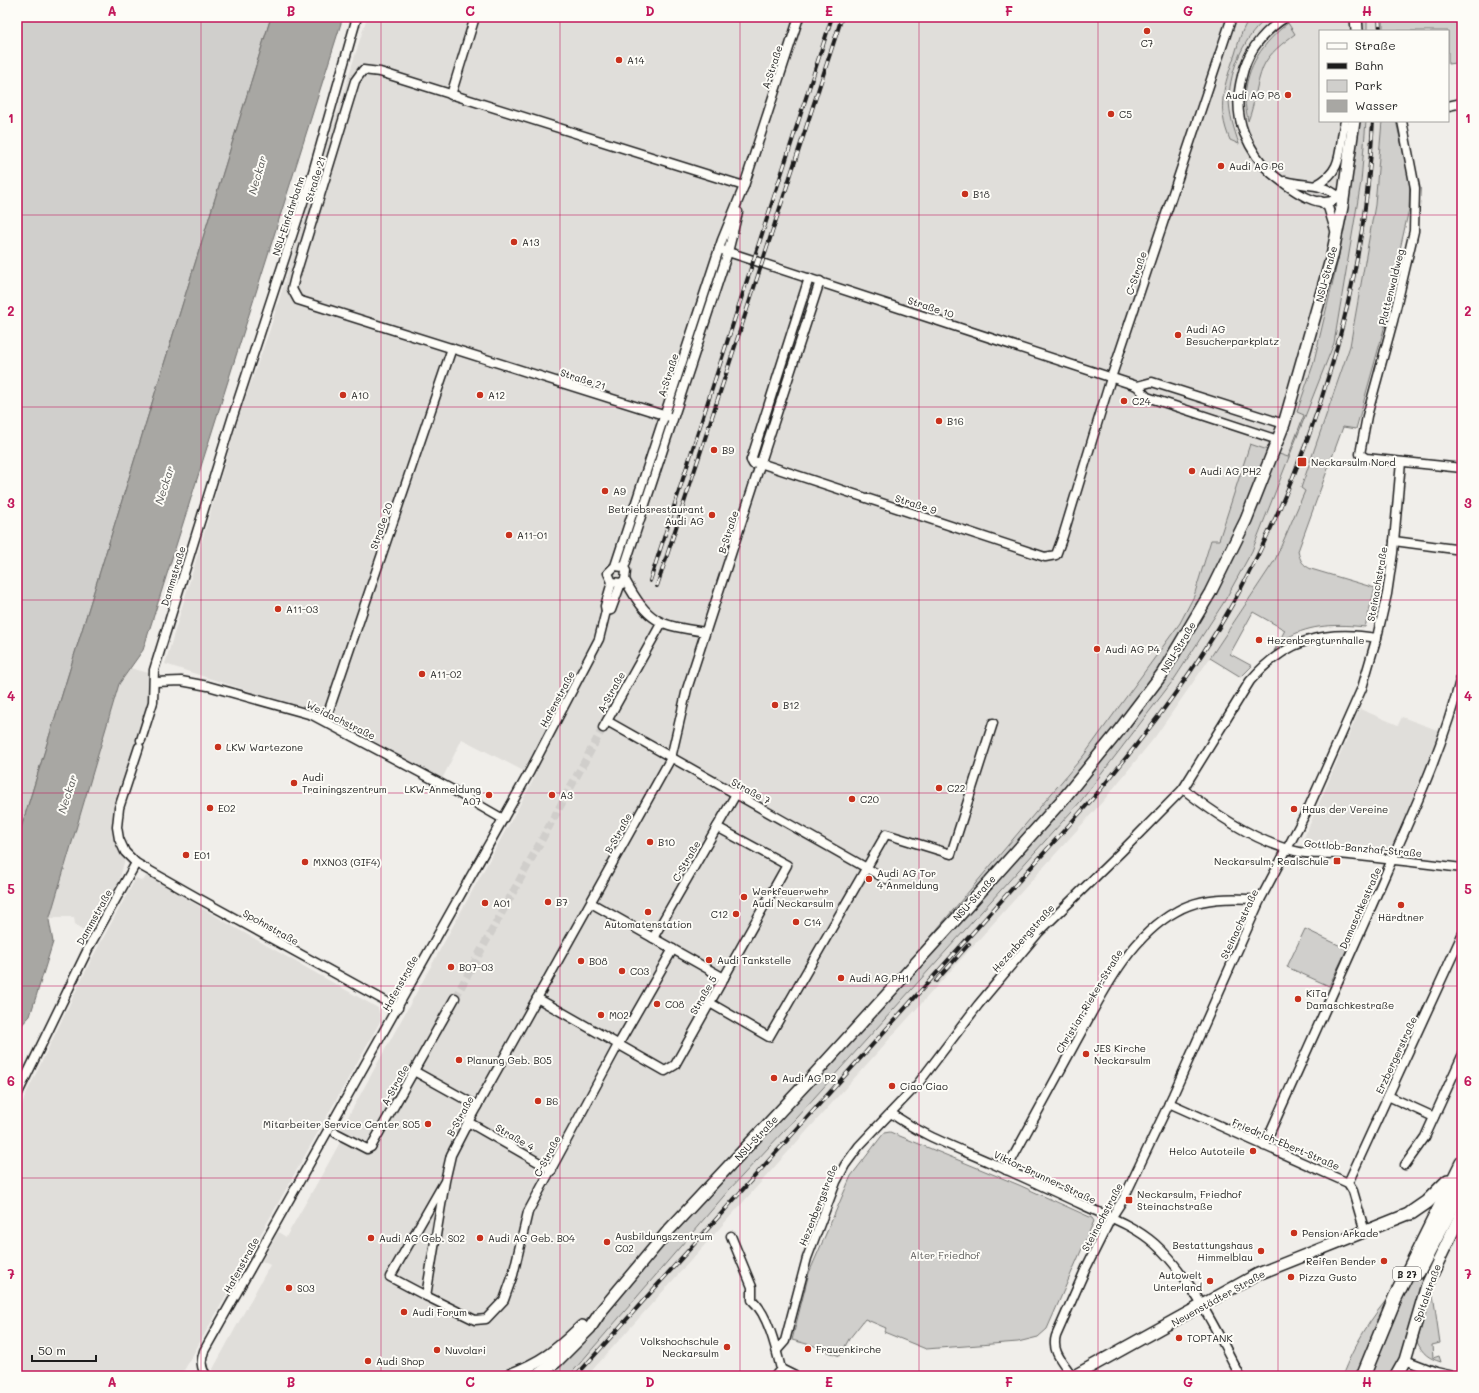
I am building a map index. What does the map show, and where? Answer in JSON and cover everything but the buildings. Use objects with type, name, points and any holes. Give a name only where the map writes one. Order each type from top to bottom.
[{"type":"highway","points":[[1411,1213],[1435,1194],[1460,1166]]},
{"type":"highway","name":"B 27","points":[[1363,1376],[1395,1298],[1460,1166]]},
{"type":"highway","name":"B 27","points":[[1377,1343],[1403,1301],[1462,1187]]},
{"type":"main road","points":[[1356,17],[1357,30]]},
{"type":"main road","name":"NSU-Straße","points":[[536,1376],[556,1362],[590,1328],[602,1310],[687,1210],[812,1077],[1064,798],[1137,708],[1162,674],[1210,593],[1246,520],[1284,424],[1336,237],[1354,122]]},
{"type":"main road","name":"Spitalstraße","points":[[1396,1376],[1405,1360],[1427,1285],[1462,1212]]},
{"type":"main road","name":"Neuenstädter Straße","points":[[1073,1376],[1201,1307],[1258,1274],[1411,1213]]},
{"type":"main road","name":"NSU-Straße","points":[[507,1376],[535,1365],[551,1354],[602,1310]]},
{"type":"street","name":"NSU-Einfahrbahn","points":[[232,419],[313,172],[357,17]]},
{"type":"street","points":[[451,95],[475,17]]},
{"type":"street","name":"A-Straße","points":[[669,417],[719,249],[743,189],[799,17]]},
{"type":"street","name":"C-Straße","points":[[1063,536],[1112,378],[1232,17]]},
{"type":"street","points":[[1286,17],[1268,30],[1253,48],[1243,70],[1238,97],[1241,122],[1246,137],[1254,152],[1271,172],[1295,192],[1319,201],[1328,207],[1334,222],[1336,237]]},
{"type":"street","name":"Straße 21","points":[[669,417],[298,300],[292,288],[355,81],[363,70],[380,72],[743,189]]},
{"type":"street","points":[[1449,106],[1462,103]]},
{"type":"street","points":[[1316,185],[1328,179],[1336,167],[1345,122]]},
{"type":"street","name":"Plattenwaldweg","points":[[1401,462],[1361,456],[1367,416],[1393,321],[1414,231],[1416,214],[1414,181],[1402,122]]},
{"type":"street","points":[[1282,180],[1297,185],[1316,185],[1330,190],[1341,202]]},
{"type":"street","name":"A-Straße","points":[[604,619],[606,611],[605,606],[612,582],[608,573],[619,566],[669,417],[728,252],[743,189]]},
{"type":"street","points":[[1319,201],[1341,202]]},
{"type":"street","name":"Straße 10","points":[[719,249],[1137,386]]},
{"type":"street","points":[[757,474],[751,460],[809,278]]},
{"type":"street","name":"B-Straße","points":[[445,1181],[390,1277],[426,1296],[445,1181],[451,1155],[537,998],[672,758],[687,688],[820,281]]},
{"type":"street","name":"Straße 20","points":[[329,710],[452,348]]},
{"type":"street","points":[[1278,440],[1147,398],[1137,386],[1152,382],[1284,424]]},
{"type":"street","name":"Dammstraße","points":[[17,1095],[90,945],[136,863],[125,852],[119,839],[117,827],[119,808],[153,702],[155,682],[154,670],[232,419]]},
{"type":"street","name":"Straße 9","points":[[751,460],[1045,558],[1056,555],[1063,536]]},
{"type":"street","points":[[1401,462],[1462,468]]},
{"type":"street","name":"Steinachstraße","points":[[1073,1376],[1055,1350],[1053,1344],[1086,1268],[1111,1218],[1124,1198],[1169,1104],[1260,900],[1288,849],[1349,720],[1362,688],[1377,638],[1387,594],[1394,541],[1401,462]]},
{"type":"street","points":[[1394,541],[1462,550]]},
{"type":"street","name":"A-Straße","points":[[606,611],[611,610],[627,575],[619,566]]},
{"type":"street","points":[[612,582],[623,581],[638,602],[661,624],[706,632]]},
{"type":"street","name":"Hafenstraße","points":[[207,1376],[202,1366],[204,1351],[503,819],[599,640],[604,619]]},
{"type":"street","name":"A-Straße","points":[[605,724],[661,624]]},
{"type":"street","name":"Hezenbergstraße","points":[[777,1350],[785,1341],[807,1258],[840,1174],[859,1146],[917,1085],[978,1005],[1040,932],[1122,852],[1183,789],[1250,681],[1270,660],[1290,647],[1322,636],[1346,634],[1377,638]]},
{"type":"street","name":"Damaschkestraße","points":[[1264,1146],[1430,772],[1451,713],[1462,673]]},
{"type":"street","name":"Weidachstraße","points":[[155,682],[181,681],[208,686],[312,715],[451,789],[503,819]]},
{"type":"street","points":[[710,1003],[769,1037],[886,834],[951,854],[992,723]]},
{"type":"street","name":"Straße 7","points":[[605,724],[672,758],[886,879]]},
{"type":"street","name":"Gottlob-Banzhaf-Straße","points":[[1183,789],[1224,819],[1249,833],[1288,849],[1300,852],[1462,868]]},
{"type":"street","name":"C-Straße","points":[[653,938],[736,794]]},
{"type":"street","name":"Straße 5","points":[[537,998],[618,1046],[665,1071],[676,1066],[787,865],[717,827]]},
{"type":"street","name":"Spohnstraße","points":[[136,863],[398,1008]]},
{"type":"street","name":"Christian-Rieker-Straße","points":[[1006,1170],[1083,1030],[1118,970],[1137,943],[1162,920],[1187,906],[1210,900],[1228,898],[1260,900]]},
{"type":"street","points":[[591,903],[724,978]]},
{"type":"street","name":"Erzbergerstraße","points":[[1348,1183],[1462,935]]},
{"type":"street","name":"C-Straße","points":[[426,1296],[475,1320],[486,1319],[504,1300],[513,1275],[528,1212],[618,1046],[673,949]]},
{"type":"street","name":"A-Straße","points":[[336,1132],[367,1150],[371,1147],[455,998]]},
{"type":"street","points":[[1406,1165],[1424,1137],[1462,1056]]},
{"type":"street","points":[[414,1071],[477,1106]]},
{"type":"street","points":[[1388,1096],[1434,1116]]},
{"type":"street","name":"Friedrich-Ebert-Straße","points":[[1169,1104],[1348,1183]]},
{"type":"street","name":"Viktor-Brunner-Straße","points":[[891,1113],[908,1126],[1111,1218],[1146,1236],[1176,1266],[1219,1335],[1240,1376]]},
{"type":"street","name":"Straße 4","points":[[468,1122],[552,1170]]},
{"type":"street","points":[[1348,1183],[1353,1191],[1364,1232]]},
{"type":"street","points":[[731,1236],[752,1287],[752,1300],[759,1306],[777,1350],[781,1369]]},
{"type":"street","points":[[1405,1360],[1436,1372],[1454,1376]]},
{"type":"street","points":[[775,1376],[781,1369]]},
{"type":"street","points":[[781,1369],[795,1376]]},
{"type":"shaded area","points":[[367,17],[1358,17],[1359,30],[1319,30],[1319,122],[1355,122],[1338,260],[1313,365],[1297,412],[1305,414],[1296,438],[1334,343],[1361,182],[1366,122],[1382,122],[1375,205],[1350,346],[1301,488],[1306,491],[1275,560],[1155,737],[1104,800],[587,1376],[569,1376],[729,1190],[796,1118],[1080,802],[1175,678],[1224,602],[1252,551],[1289,458],[1226,521],[1219,540],[1211,541],[1194,596],[1180,623],[1084,755],[824,1063],[593,1314],[555,1346],[508,1376],[220,1376],[214,1372],[213,1369],[270,1265],[262,1261],[278,1232],[286,1237],[328,1164],[344,1135],[340,1132],[343,1126],[535,777],[462,739],[441,781],[367,737],[336,722],[336,719],[165,664],[240,413],[269,332]]},
{"type":"shaded area","points":[[1367,17],[1383,17],[1383,30],[1367,30]]},
{"type":"shaded area","points":[[130,668],[149,673],[149,701],[112,830],[114,842],[125,859],[117,889],[92,937],[75,924],[74,917],[56,917],[49,920],[119,684]]},
{"type":"shaded area","points":[[1360,709],[1398,725],[1402,717],[1440,731],[1424,777],[1389,856],[1329,852],[1303,840]]},
{"type":"shaded area","points":[[147,875],[234,927],[378,1008],[381,1020],[181,1376],[17,1376],[17,1118],[25,1096],[91,960],[136,878],[143,881]]},
{"type":"green space","points":[[17,17],[271,17],[17,841]]},
{"type":"green space","points":[[1251,17],[1269,17],[1260,24],[1246,42],[1240,53],[1232,76],[1229,104],[1232,121],[1239,144],[1230,140],[1223,117],[1223,97],[1241,34]]},
{"type":"green space","points":[[1358,17],[1367,17],[1367,30],[1359,30]]},
{"type":"green space","points":[[1383,17],[1462,17],[1462,62],[1449,64],[1449,30],[1383,30]]},
{"type":"green space","points":[[1288,23],[1295,34],[1269,57],[1263,67],[1248,121],[1245,99],[1246,87],[1252,66],[1264,47]]},
{"type":"green space","points":[[1355,122],[1366,122],[1361,182],[1334,343],[1252,551],[1224,602],[1175,678],[1080,802],[796,1118],[729,1190],[569,1376],[508,1376],[555,1346],[593,1314],[824,1063],[1084,755],[1180,623],[1194,596],[1211,540],[1219,540],[1250,444],[1288,457],[1304,415],[1297,412],[1313,365],[1338,260],[1349,198]]},
{"type":"green space","points":[[1382,122],[1396,122],[1410,181],[1409,209],[1390,294],[1387,318],[1356,429],[1343,427],[1298,551],[1302,562],[1311,569],[1375,588],[1365,627],[1335,625],[1305,630],[1287,638],[1274,651],[1285,630],[1253,612],[1230,654],[1252,666],[1241,677],[1210,658],[1275,560],[1305,491],[1301,488],[1350,346],[1375,205]]},
{"type":"green space","points":[[1305,929],[1347,949],[1329,986],[1287,967]]},
{"type":"green space","name":"Alter Friedhof","points":[[890,1132],[1019,1185],[1092,1218],[1094,1221],[1047,1329],[1038,1337],[1018,1342],[926,1349],[884,1332],[886,1328],[865,1319],[849,1339],[840,1356],[825,1351],[826,1346],[819,1344],[818,1347],[792,1340],[809,1273],[851,1176],[884,1133]]},
{"type":"green space","points":[[1462,1159],[1462,1208],[1425,1282],[1399,1360],[1392,1376],[1342,1376],[1352,1353],[1364,1332],[1377,1311],[1393,1292]]},
{"type":"green space","points":[[1432,1287],[1440,1343],[1432,1345],[1433,1358],[1439,1356],[1441,1362],[1426,1355],[1421,1350],[1417,1342]]},
{"type":"water","name":"Neckar","points":[[271,17],[343,17],[143,650],[119,684],[49,920],[53,942],[30,1016],[17,1030],[17,841]]},
{"type":"tunnel","points":[[455,998],[603,728]]},
{"type":"railway","points":[[650,581],[832,17]]},
{"type":"railway","points":[[657,586],[842,17]]},
{"type":"railway","points":[[1379,17],[1380,30]]},
{"type":"railway","points":[[576,1376],[1095,796],[1154,723],[1208,646],[1239,592],[1267,537],[1292,480],[1314,422],[1332,364],[1348,304],[1360,244],[1368,183],[1373,122]]},
{"type":"railway","points":[[936,981],[969,944]]},
{"type":"place","name":"C7","points":[[1147,31]]},
{"type":"place","name":"A14","points":[[619,60]]},
{"type":"place","name":"Audi AG P8","points":[[1288,95]]},
{"type":"place","name":"C5","points":[[1111,114]]},
{"type":"place","name":"Audi AG P6","points":[[1221,166]]},
{"type":"place","name":"B18","points":[[965,194]]},
{"type":"place","name":"A13","points":[[514,242]]},
{"type":"place","name":"Audi AG Besucherparkplatz","points":[[1178,335]]},
{"type":"place","name":"A10","points":[[343,395]]},
{"type":"place","name":"A12","points":[[480,395]]},
{"type":"place","name":"C24","points":[[1124,401]]},
{"type":"place","name":"B16","points":[[939,421]]},
{"type":"place","name":"B9","points":[[714,450]]},
{"type":"place","name":"Neckarsulm Nord","points":[[1302,462]]},
{"type":"place","name":"Audi AG PH2","points":[[1192,471]]},
{"type":"place","name":"A9","points":[[605,491]]},
{"type":"place","name":"Betriebsrestaurant Audi AG","points":[[712,515]]},
{"type":"place","name":"A11-01","points":[[509,535]]},
{"type":"place","name":"A11-03","points":[[278,609]]},
{"type":"place","name":"Hezenbergturnhalle","points":[[1259,640]]},
{"type":"place","name":"Audi AG P4","points":[[1097,649]]},
{"type":"place","name":"A11-02","points":[[422,674]]},
{"type":"place","name":"B12","points":[[775,705]]},
{"type":"place","name":"LKW Wartezone","points":[[218,747]]},
{"type":"place","name":"Audi Trainingszentrum","points":[[294,783]]},
{"type":"place","name":"C22","points":[[939,788]]},
{"type":"place","name":"LKW-Anmeldung A07","points":[[489,795]]},
{"type":"place","name":"A3","points":[[552,795]]},
{"type":"place","name":"C20","points":[[852,799]]},
{"type":"place","name":"E02","points":[[210,808]]},
{"type":"place","name":"Haus der Vereine","points":[[1294,809]]},
{"type":"place","name":"B10","points":[[650,842]]},
{"type":"place","name":"E01","points":[[186,855]]},
{"type":"place","name":"Neckarsulm, Realschule","points":[[1337,861]]},
{"type":"place","name":"MXN03 (GIF4)","points":[[305,862]]},
{"type":"place","name":"Audi AG Tor 4 Anmeldung","points":[[869,879]]},
{"type":"place","name":"Werkfeuerwehr Audi Neckarsulm","points":[[744,897]]},
{"type":"place","name":"B7","points":[[548,902]]},
{"type":"place","name":"A01","points":[[485,903]]},
{"type":"place","name":"Härdtner","points":[[1401,905]]},
{"type":"place","name":"Automatenstation","points":[[648,912]]},
{"type":"place","name":"C12","points":[[736,914]]},
{"type":"place","name":"C14","points":[[796,922]]},
{"type":"place","name":"Audi Tankstelle","points":[[709,960]]},
{"type":"place","name":"B08","points":[[581,961]]},
{"type":"place","name":"B07-03","points":[[451,967]]},
{"type":"place","name":"C03","points":[[622,971]]},
{"type":"place","name":"Audi AG PH1","points":[[841,978]]},
{"type":"place","name":"KiTa Damaschkestraße","points":[[1298,999]]},
{"type":"place","name":"C08","points":[[657,1004]]},
{"type":"place","name":"M02","points":[[601,1015]]},
{"type":"place","name":"JES Kirche Neckarsulm","points":[[1086,1054]]},
{"type":"place","name":"Planung Geb. B05","points":[[459,1060]]},
{"type":"place","name":"Audi AG P2","points":[[774,1078]]},
{"type":"place","name":"Ciao Ciao","points":[[892,1086]]},
{"type":"place","name":"B6","points":[[538,1101]]},
{"type":"place","name":"Mitarbeiter Service Center S05","points":[[428,1124]]},
{"type":"place","name":"Helco Autoteile","points":[[1253,1151]]},
{"type":"place","name":"Neckarsulm, Friedhof Steinachstraße","points":[[1129,1200]]},
{"type":"place","name":"Pension Arkade","points":[[1294,1233]]},
{"type":"place","name":"Audi AG Geb. S02","points":[[371,1238]]},
{"type":"place","name":"Audi AG Geb. B04","points":[[480,1238]]},
{"type":"place","name":"Ausbildungszentrum C02","points":[[607,1242]]},
{"type":"place","name":"Bestattungshaus Himmelblau","points":[[1261,1251]]},
{"type":"place","name":"Reifen Bender","points":[[1384,1261]]},
{"type":"place","name":"Pizza Gusto","points":[[1291,1277]]},
{"type":"place","name":"Autowelt Unterland","points":[[1210,1281]]},
{"type":"place","name":"S03","points":[[289,1288]]},
{"type":"place","name":"Audi Forum","points":[[404,1312]]},
{"type":"place","name":"TOPTANK","points":[[1179,1338]]},
{"type":"place","name":"Volkshochschule Neckarsulm","points":[[727,1347]]},
{"type":"place","name":"Frauenkirche","points":[[808,1349]]},
{"type":"place","name":"Nuvolari","points":[[437,1350]]},
{"type":"place","name":"Audi Shop","points":[[368,1361]]}]
